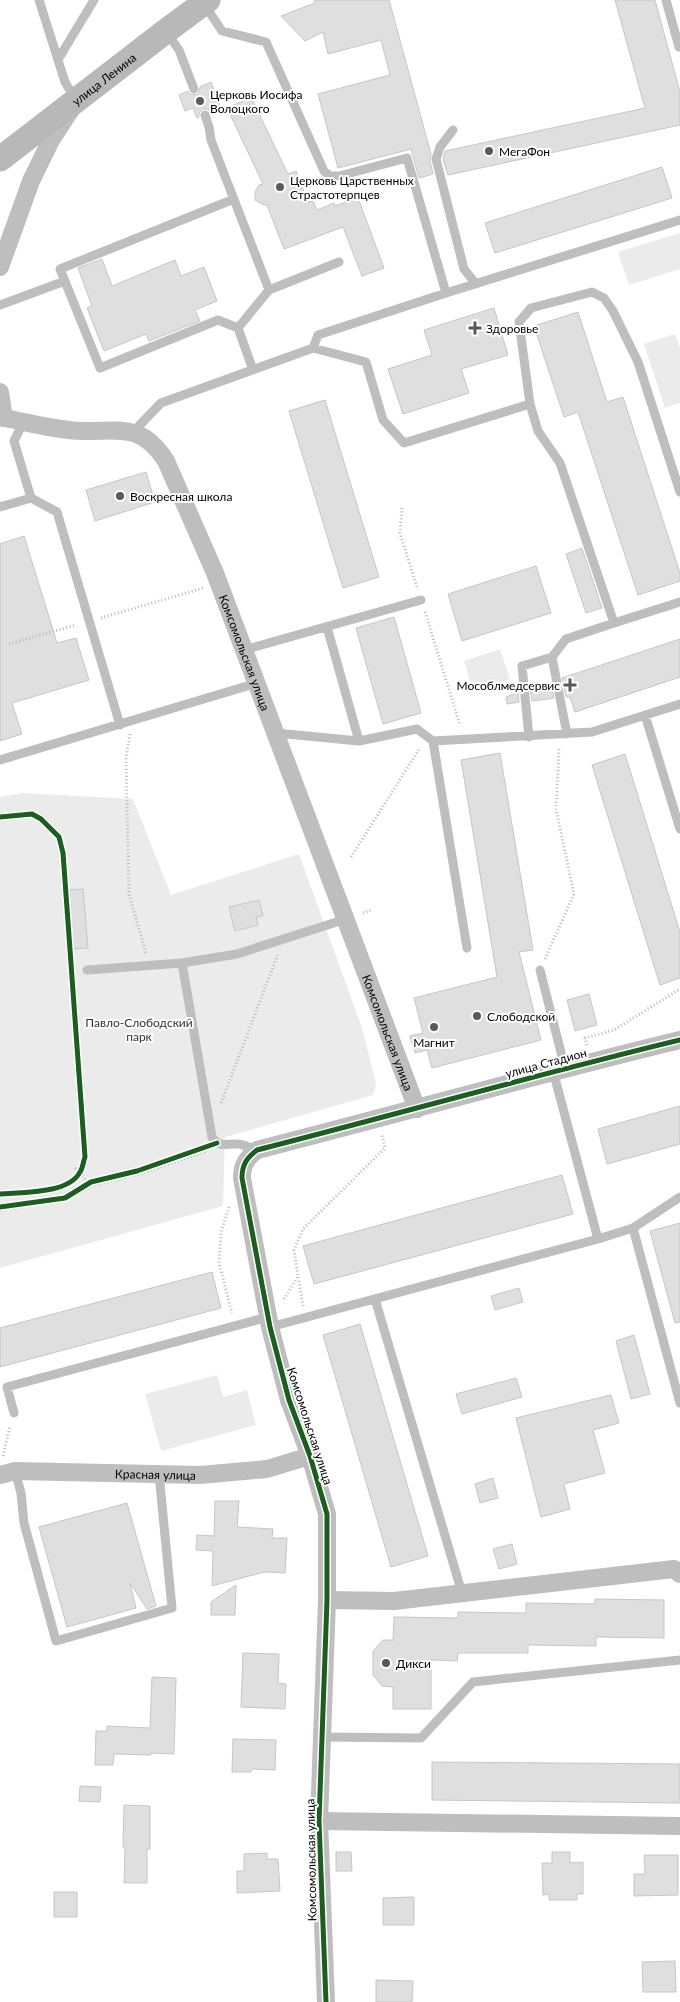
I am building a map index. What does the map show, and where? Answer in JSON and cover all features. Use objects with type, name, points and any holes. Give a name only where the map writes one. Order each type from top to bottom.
[{"type":"main road","name":"улица Ленина","points":[[0,159],[206,2]]},
{"type":"street","points":[[0,267],[31,181],[51,140],[76,101]]},
{"type":"street","name":"Комсомольская улица","points":[[0,392],[2,420],[24,421],[68,430],[133,432],[146,437],[157,447],[166,461],[218,582],[417,1109],[258,1150],[248,1157],[242,1167],[242,1178],[289,1400],[310,1456],[327,1514],[327,1600],[319,1820],[326,2002]]},
{"type":"street","name":"улица Стадион","points":[[417,1109],[559,1069],[680,1040]]},
{"type":"street","name":"Красная улица","points":[[6,1468],[200,1475],[267,1469],[310,1456]]},
{"type":"street","points":[[327,1600],[394,1601],[678,1568]]},
{"type":"street","points":[[319,1820],[680,1826]]},
{"type":"lane","points":[[39,0],[66,82],[76,101]]},
{"type":"lane","points":[[59,58],[94,0]]},
{"type":"lane","points":[[666,0],[679,47]]},
{"type":"lane","points":[[206,2],[222,31],[266,42],[324,171],[330,176],[340,176],[407,158],[446,293]]},
{"type":"lane","points":[[166,31],[179,50],[194,89]]},
{"type":"lane","points":[[205,115],[211,140],[269,290]]},
{"type":"lane","points":[[454,130],[440,147],[436,159],[464,269],[476,284]]},
{"type":"lane","points":[[234,199],[60,269],[100,368],[218,320],[238,328],[253,370]]},
{"type":"lane","points":[[313,348],[318,335],[680,220]]},
{"type":"lane","points":[[238,328],[269,290],[339,262]]},
{"type":"lane","points":[[0,305],[65,281]]},
{"type":"lane","points":[[614,623],[560,463],[538,431],[530,404],[520,322],[530,308],[592,292],[604,298],[613,311],[638,362],[680,492]]},
{"type":"lane","points":[[133,432],[161,403],[313,348],[366,362],[383,420],[404,443],[530,404]]},
{"type":"lane","points":[[24,421],[14,441],[31,498]]},
{"type":"lane","points":[[0,507],[31,498],[57,512],[120,724]]},
{"type":"lane","points":[[244,650],[421,600]]},
{"type":"lane","points":[[529,737],[522,666],[552,657],[566,639],[680,602]]},
{"type":"lane","points":[[327,627],[359,741]]},
{"type":"lane","points":[[552,657],[564,734]]},
{"type":"lane","points":[[0,760],[257,684]]},
{"type":"lane","points":[[276,733],[359,741],[417,729],[430,739],[529,737],[592,732],[680,704]]},
{"type":"lane","points":[[645,715],[680,829]]},
{"type":"lane","points":[[430,739],[467,948]]},
{"type":"lane","points":[[88,970],[182,963],[236,954],[346,919]]},
{"type":"lane","points":[[182,963],[212,1137],[217,1143],[225,1146],[238,1144],[258,1150]]},
{"type":"lane","points":[[540,970],[559,1069],[598,1239]]},
{"type":"lane","points":[[14,1413],[7,1387],[236,1326],[305,1317],[598,1239],[633,1228],[680,1197]]},
{"type":"lane","points":[[633,1228],[680,1403]]},
{"type":"lane","points":[[375,1299],[462,1593]]},
{"type":"lane","points":[[6,1468],[21,1493],[24,1523],[56,1641],[172,1608],[159,1474]]},
{"type":"lane","points":[[322,1737],[421,1738],[473,1682],[680,1660]]},
{"type":"path","points":[[402,508],[400,533],[464,739]]},
{"type":"path","points":[[9,644],[89,622],[218,582]]},
{"type":"path","points":[[131,721],[126,758],[129,894],[150,965]]},
{"type":"path","points":[[540,970],[574,894],[556,809],[564,734]]},
{"type":"path","points":[[351,857],[430,739]]},
{"type":"path","points":[[211,1129],[284,939]]},
{"type":"path","points":[[585,1038],[614,1030],[680,989]]},
{"type":"path","points":[[0,1209],[65,1198],[90,1184],[137,1171],[217,1143]]},
{"type":"path","points":[[305,1317],[294,1250],[303,1229],[385,1148]]},
{"type":"path","points":[[79,1174],[83,1164]]},
{"type":"path","points":[[75,1168],[90,1184]]},
{"type":"path","points":[[229,1199],[221,1232],[219,1264],[236,1326]]},
{"type":"path","points":[[274,1322],[281,1304],[298,1276]]},
{"type":"path","points":[[6,1468],[14,1413]]},
{"type":"green space","points":[[680,233],[680,269],[629,285],[618,252]]},
{"type":"green space","points":[[675,334],[680,348],[680,403],[665,408],[644,344]]},
{"type":"green space","points":[[500,649],[510,679],[473,690],[464,661]]},
{"type":"green space","name":"Павло-Слободский парк","points":[[23,793],[133,799],[171,895],[299,854],[362,1028],[376,1084],[373,1095],[225,1137],[223,1206],[0,1268],[0,797]]},
{"type":"green space","points":[[217,1375],[223,1397],[247,1390],[256,1425],[161,1451],[145,1394]]},
{"type":"building","points":[[314,0],[389,0],[431,154],[430,161],[433,174],[419,178],[411,149],[338,168],[318,94],[390,75],[381,40],[328,54],[323,32],[305,41],[281,16],[315,3]]},
{"type":"building","points":[[615,0],[655,0],[680,92],[680,125],[448,175],[443,159],[445,151],[645,108]]},
{"type":"building","name":"Церковь Иосифа Волоцкого","points":[[211,82],[221,109],[211,113],[207,109],[203,109],[197,118],[193,108],[185,111],[179,95],[188,91],[190,94],[196,95],[199,93],[200,87]]},
{"type":"building","points":[[251,97],[288,174],[296,171],[308,202],[313,201],[317,210],[334,203],[335,206],[358,198],[384,268],[362,276],[343,227],[284,249],[267,205],[255,200],[255,192],[259,185],[263,184],[227,108]]},
{"type":"building","points":[[662,167],[672,198],[495,253],[485,223]]},
{"type":"building","points":[[102,259],[112,286],[175,260],[181,276],[204,267],[217,301],[195,310],[200,321],[149,341],[146,334],[104,351],[87,308],[92,306],[78,268]]},
{"type":"building","points":[[494,308],[508,355],[461,369],[469,393],[403,414],[388,369],[432,355],[424,330]]},
{"type":"building","points":[[578,312],[607,402],[623,397],[680,573],[680,581],[638,595],[578,412],[564,417],[534,326]]},
{"type":"building","points":[[325,400],[379,577],[343,588],[289,411]]},
{"type":"building","name":"Воскресная школа","points":[[146,472],[155,502],[95,521],[86,490]]},
{"type":"building","points":[[24,536],[57,643],[76,638],[89,680],[12,703],[22,734],[0,741],[0,544]]},
{"type":"building","points":[[582,548],[602,608],[586,613],[566,554]]},
{"type":"building","points":[[536,566],[551,613],[462,641],[448,594]]},
{"type":"building","points":[[394,617],[421,713],[383,724],[356,628]]},
{"type":"building","points":[[680,639],[680,677],[575,712],[570,697],[566,697],[562,678]]},
{"type":"building","points":[[550,682],[554,698],[532,701],[530,688]]},
{"type":"building","points":[[518,692],[519,702],[507,704],[506,697]]},
{"type":"building","points":[[500,753],[533,950],[519,952],[541,1040],[432,1068],[427,1050],[415,1053],[410,1036],[423,1033],[414,998],[497,977],[461,760]]},
{"type":"building","points":[[625,754],[680,932],[680,978],[660,985],[592,765]]},
{"type":"building","points":[[83,889],[88,948],[73,949],[68,890]]},
{"type":"building","points":[[259,900],[263,916],[256,917],[258,925],[235,931],[229,907]]},
{"type":"building","points":[[589,994],[597,1025],[575,1031],[567,1000]]},
{"type":"building","points":[[680,1106],[680,1144],[607,1164],[598,1129]]},
{"type":"building","points":[[562,1175],[573,1214],[314,1284],[303,1246]]},
{"type":"building","points":[[680,1223],[680,1322],[675,1323],[650,1231]]},
{"type":"building","points":[[212,1272],[221,1308],[0,1367],[0,1328]]},
{"type":"building","points":[[519,1288],[523,1302],[495,1310],[491,1296]]},
{"type":"building","points":[[360,1324],[428,1556],[391,1567],[323,1335]]},
{"type":"building","points":[[634,1335],[650,1394],[631,1399],[616,1341]]},
{"type":"building","points":[[516,1378],[522,1397],[462,1414],[456,1394]]},
{"type":"building","points":[[611,1395],[619,1423],[593,1430],[605,1473],[564,1484],[570,1509],[541,1517],[516,1418]]},
{"type":"building","points":[[493,1478],[498,1498],[480,1503],[475,1484]]},
{"type":"building","points":[[215,1501],[239,1501],[237,1527],[273,1529],[272,1538],[287,1538],[285,1573],[264,1572],[212,1586],[213,1551],[196,1550],[197,1535],[214,1536]]},
{"type":"building","points":[[127,1503],[156,1606],[147,1609],[130,1583],[136,1608],[67,1627],[39,1527]]},
{"type":"building","points":[[512,1544],[517,1564],[499,1569],[493,1549]]},
{"type":"building","points":[[236,1585],[235,1615],[211,1615],[211,1602]]},
{"type":"building","points":[[595,1599],[664,1600],[664,1638],[596,1637],[596,1646],[528,1645],[528,1653],[458,1653],[457,1661],[431,1660],[431,1709],[393,1709],[393,1687],[382,1686],[373,1675],[373,1651],[383,1640],[393,1640],[394,1617],[458,1618],[458,1612],[526,1613],[526,1603],[595,1604]]},
{"type":"building","points":[[243,1653],[279,1654],[278,1683],[286,1684],[285,1709],[241,1707]]},
{"type":"building","points":[[152,1677],[176,1678],[174,1754],[114,1754],[113,1765],[95,1765],[96,1731],[107,1731],[107,1726],[150,1728]]},
{"type":"building","points":[[233,1739],[276,1740],[275,1770],[252,1769],[251,1772],[232,1772]]},
{"type":"building","points":[[432,1762],[680,1764],[680,1803],[432,1800]]},
{"type":"building","points":[[80,1786],[101,1787],[100,1802],[79,1801]]},
{"type":"building","points":[[124,1805],[150,1806],[150,1849],[147,1849],[147,1883],[124,1883]]},
{"type":"building","points":[[336,1852],[351,1852],[352,1871],[336,1871]]},
{"type":"building","points":[[552,1852],[570,1852],[570,1863],[583,1862],[583,1894],[577,1894],[577,1900],[549,1900],[549,1894],[543,1895],[542,1863],[552,1863]]},
{"type":"building","points":[[267,1853],[267,1859],[278,1859],[280,1891],[237,1893],[237,1871],[244,1871],[244,1854]]},
{"type":"building","points":[[644,1855],[678,1855],[678,1895],[634,1896],[634,1874],[645,1874]]},
{"type":"building","points":[[54,1892],[77,1892],[77,1917],[54,1917]]},
{"type":"building","points":[[414,1897],[414,1925],[383,1925],[383,1898]]},
{"type":"building","points":[[675,1961],[676,1992],[643,1992],[642,1962]]},
{"type":"building","points":[[376,1980],[413,1981],[412,2002],[376,2002]]},
{"type":"cycle path","points":[[0,817],[32,814],[41,819],[59,837],[63,853],[85,1157],[80,1172],[66,1184],[56,1188],[32,1192],[0,1194]]},
{"type":"cycle path","points":[[326,2002],[319,1821],[327,1600],[327,1514],[310,1456],[289,1400],[270,1327],[242,1178],[244,1165],[257,1150],[574,1066],[680,1040]]},
{"type":"cycle path","points":[[0,1207],[65,1198],[91,1182],[137,1171],[217,1143]]},
{"type":"place","name":"Церковь Иосифа Волоцкого","points":[[200,101]]},
{"type":"place","name":"МегаФон","points":[[489,151]]},
{"type":"place","name":"Церковь Царственных Страстотерпцев","points":[[280,187]]},
{"type":"place","name":"Здоровье","points":[[475,328]]},
{"type":"place","name":"Воскресная школа","points":[[120,496]]},
{"type":"place","name":"Мособлмедсервис","points":[[570,685]]},
{"type":"place","name":"Слободской","points":[[477,1016]]},
{"type":"place","name":"Магнит","points":[[434,1027]]},
{"type":"place","name":"Дикси","points":[[386,1663]]}]
